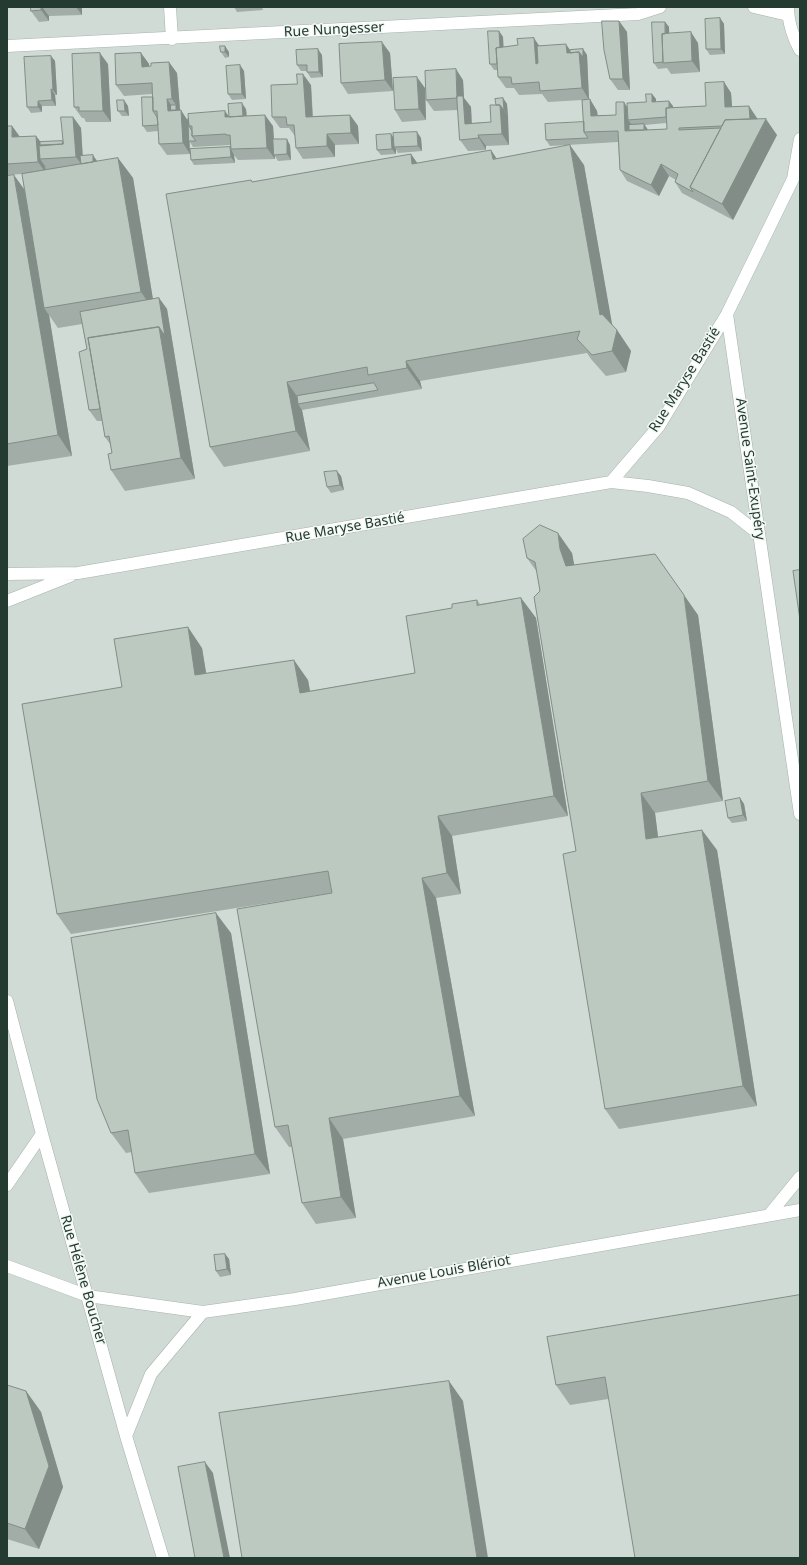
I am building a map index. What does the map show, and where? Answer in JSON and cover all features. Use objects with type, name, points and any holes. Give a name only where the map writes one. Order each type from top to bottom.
[{"type":"street","points":[[170,7],[172,39]]},
{"type":"street","name":"Rue Nungesser","points":[[7,46],[172,39],[638,14],[660,7]]},
{"type":"street","points":[[754,7],[788,11],[795,42],[800,50]]},
{"type":"street","points":[[727,314],[797,177],[800,138]]},
{"type":"street","name":"Rue Maryse Bastié","points":[[612,482],[658,426],[727,314]]},
{"type":"street","name":"Avenue Saint-Exupéry","points":[[727,314],[800,814]]},
{"type":"street","name":"Rue Maryse Bastié","points":[[7,574],[78,573],[612,482],[688,493],[731,512],[759,534]]},
{"type":"street","name":"Rue Maryse Bastié","points":[[7,601],[78,573]]},
{"type":"street","name":"Rue Hélène Boucher","points":[[7,1001],[42,1134],[126,1436],[163,1558]]},
{"type":"street","points":[[7,1185],[42,1134]]},
{"type":"street","points":[[769,1215],[800,1177]]},
{"type":"street","name":"Avenue Louis Blériot","points":[[7,1266],[88,1296],[203,1312],[303,1298],[800,1210]]},
{"type":"street","points":[[126,1436],[151,1374],[203,1312]]},
{"type":"shaded area","points":[[7,7],[800,7],[800,1558],[7,1558]]},
{"type":"building","points":[[31,7],[41,7],[41,10],[31,11]]},
{"type":"building","points":[[720,18],[721,49],[706,49],[705,19]]},
{"type":"building","points":[[602,21],[619,21],[623,79],[610,79],[604,50]]},
{"type":"building","points":[[652,22],[665,22],[665,34],[662,34],[663,62],[654,63]]},
{"type":"building","points":[[488,31],[499,31],[500,47],[496,48],[497,64],[490,64]]},
{"type":"building","points":[[691,32],[692,61],[663,63],[662,34]]},
{"type":"building","points":[[534,38],[536,64],[538,63],[537,46],[566,44],[567,53],[579,52],[582,88],[540,91],[539,82],[512,84],[511,77],[498,77],[496,48],[518,45],[517,39]]},
{"type":"building","points":[[382,42],[385,80],[341,83],[339,44]]},
{"type":"building","points":[[220,46],[225,46],[225,52],[221,52]]},
{"type":"building","points":[[318,49],[319,72],[307,72],[307,65],[297,65],[296,50]]},
{"type":"building","points":[[583,49],[583,57],[579,52],[570,53],[570,50]]},
{"type":"building","points":[[100,53],[103,111],[79,111],[79,107],[74,107],[72,54]]},
{"type":"building","points":[[141,53],[142,67],[151,66],[151,63],[169,62],[172,99],[167,99],[168,111],[181,110],[183,143],[159,144],[157,111],[153,111],[152,83],[116,85],[115,54]]},
{"type":"building","points":[[51,56],[53,90],[51,89],[52,100],[38,101],[38,107],[27,107],[24,57]]},
{"type":"building","points":[[240,65],[242,94],[228,94],[226,66]]},
{"type":"building","points":[[456,69],[457,98],[426,100],[425,71]]},
{"type":"building","points":[[297,74],[303,74],[306,117],[350,115],[351,133],[327,134],[327,146],[296,148],[294,125],[287,125],[286,117],[272,117],[271,85],[297,84]]},
{"type":"building","points":[[417,77],[419,109],[395,110],[393,78]]},
{"type":"building","points":[[724,82],[725,107],[749,106],[750,119],[725,120],[722,126],[679,128],[679,130],[721,128],[690,187],[693,192],[675,182],[678,174],[661,164],[651,185],[620,170],[618,131],[584,132],[582,100],[590,99],[591,116],[616,115],[616,102],[624,102],[625,131],[667,129],[666,108],[706,106],[705,83]]},
{"type":"building","points":[[646,94],[652,94],[652,102],[669,101],[669,108],[666,108],[666,117],[628,120],[627,103],[646,102]]},
{"type":"building","points":[[457,96],[463,96],[465,124],[491,122],[490,105],[500,105],[502,134],[478,135],[479,138],[460,140]]},
{"type":"building","points":[[142,97],[153,97],[153,111],[157,117],[158,125],[143,126]]},
{"type":"building","points":[[503,98],[504,110],[500,105],[496,105],[495,99]]},
{"type":"building","points":[[117,100],[124,100],[125,111],[118,111]]},
{"type":"building","points":[[242,103],[243,116],[229,117],[228,104]]},
{"type":"building","points":[[171,105],[176,105],[176,110],[171,110]]},
{"type":"building","points":[[225,111],[225,117],[265,115],[267,148],[231,149],[230,135],[226,134],[192,136],[192,126],[189,126],[188,114]]},
{"type":"building","points":[[61,117],[73,117],[76,157],[40,159],[39,146],[63,144]]},
{"type":"building","points":[[188,119],[192,136],[196,141],[189,141]]},
{"type":"building","points":[[766,119],[722,204],[690,187],[725,120]]},
{"type":"building","points":[[584,122],[584,132],[588,138],[546,140],[545,124]]},
{"type":"building","points":[[644,124],[644,130],[629,130],[629,125]]},
{"type":"building","points":[[7,126],[12,126],[12,137],[36,136],[38,162],[7,164]]},
{"type":"building","points":[[417,132],[418,146],[394,147],[393,133]]},
{"type":"building","points":[[391,134],[392,149],[377,150],[376,135]]},
{"type":"building","points":[[273,139],[287,139],[287,154],[274,155]]},
{"type":"building","points":[[62,141],[63,144],[40,145],[40,142]]},
{"type":"building","points":[[570,145],[600,315],[602,314],[617,330],[612,351],[592,355],[577,339],[580,331],[406,361],[407,368],[368,375],[367,367],[287,382],[296,431],[210,447],[166,194],[251,180],[252,182],[411,154],[412,164],[491,150],[493,159]]},
{"type":"building","points":[[230,147],[231,157],[191,160],[190,149]]},
{"type":"building","points":[[93,155],[93,162],[81,164],[80,156]]},
{"type":"building","points":[[118,158],[141,292],[44,308],[22,174]]},
{"type":"building","points":[[14,175],[58,435],[7,444],[7,176]]},
{"type":"building","points":[[159,298],[165,336],[159,327],[88,338],[100,409],[89,410],[79,352],[87,349],[80,312]]},
{"type":"building","points":[[159,327],[181,458],[111,470],[108,454],[112,453],[109,436],[105,437],[88,338]]},
{"type":"building","points":[[374,383],[378,390],[298,404],[297,396]]},
{"type":"building","points":[[337,471],[340,485],[327,487],[324,472]]},
{"type":"building","points":[[540,525],[558,533],[560,549],[566,566],[655,554],[684,595],[708,781],[641,793],[646,839],[702,830],[743,1086],[605,1109],[563,854],[576,851],[534,597],[540,591],[535,562],[527,558],[523,539]]},
{"type":"building","points":[[800,570],[800,620],[793,571]]},
{"type":"building","points":[[521,598],[554,796],[438,816],[447,873],[422,878],[460,1096],[329,1118],[341,1197],[302,1203],[288,1125],[275,1127],[237,909],[332,893],[328,871],[57,914],[22,704],[122,687],[114,639],[188,627],[195,675],[294,660],[300,693],[415,673],[406,616],[452,608],[452,604],[477,600],[477,605]]},
{"type":"building","points":[[740,798],[743,815],[728,818],[725,801]]},
{"type":"building","points":[[216,913],[255,1154],[135,1173],[128,1130],[111,1133],[97,1099],[71,938]]},
{"type":"building","points":[[225,1254],[227,1269],[216,1271],[214,1255]]},
{"type":"building","points":[[800,1295],[800,1558],[635,1558],[605,1377],[556,1385],[547,1337]]},
{"type":"building","points":[[449,1381],[477,1558],[242,1558],[219,1413]]},
{"type":"building","points":[[7,1385],[26,1391],[49,1466],[25,1529],[7,1523]]},
{"type":"building","points":[[205,1462],[224,1558],[195,1558],[178,1467]]}]
